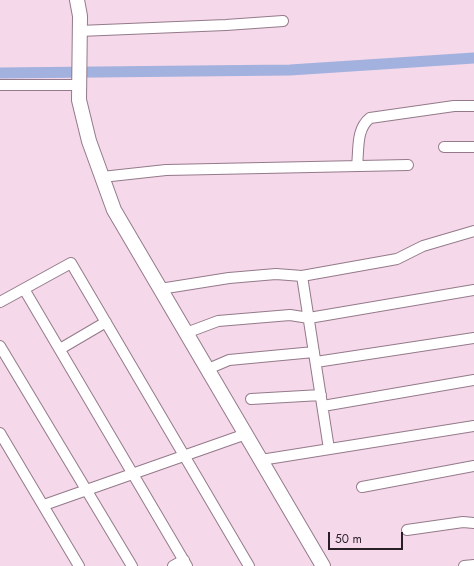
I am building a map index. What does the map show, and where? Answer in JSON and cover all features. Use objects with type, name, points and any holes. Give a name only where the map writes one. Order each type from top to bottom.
[{"type":"street","points":[[77,0],[80,16],[79,100],[89,141],[114,210],[323,566]]},
{"type":"street","points":[[79,31],[226,25],[283,21]]},
{"type":"street","points":[[0,85],[79,78]]},
{"type":"street","points":[[357,166],[360,130],[365,122],[370,118],[454,106],[474,106]]},
{"type":"street","points":[[444,147],[474,147]]},
{"type":"street","points":[[102,177],[166,170],[408,165]]},
{"type":"street","points":[[160,289],[229,278],[276,274],[302,276],[397,259],[423,246],[474,231]]},
{"type":"street","points":[[0,302],[71,263],[250,566]]},
{"type":"street","points":[[302,276],[329,449]]},
{"type":"street","points":[[24,289],[185,563],[173,566]]},
{"type":"street","points":[[186,333],[218,321],[290,315],[309,318],[474,290]]},
{"type":"street","points":[[60,350],[106,322]]},
{"type":"street","points":[[208,369],[230,360],[315,357],[474,338]]},
{"type":"street","points":[[0,346],[132,566]]},
{"type":"street","points":[[322,406],[474,380]]},
{"type":"street","points":[[251,398],[321,395]]},
{"type":"street","points":[[261,460],[474,426]]},
{"type":"street","points":[[0,432],[79,566]]},
{"type":"street","points":[[44,505],[246,434]]},
{"type":"street","points":[[362,487],[474,466]]},
{"type":"street","points":[[407,530],[463,522],[474,523]]},
{"type":"street","points":[[464,566],[474,565]]},
{"type":"waterway","points":[[0,73],[290,70],[474,58]]}]
